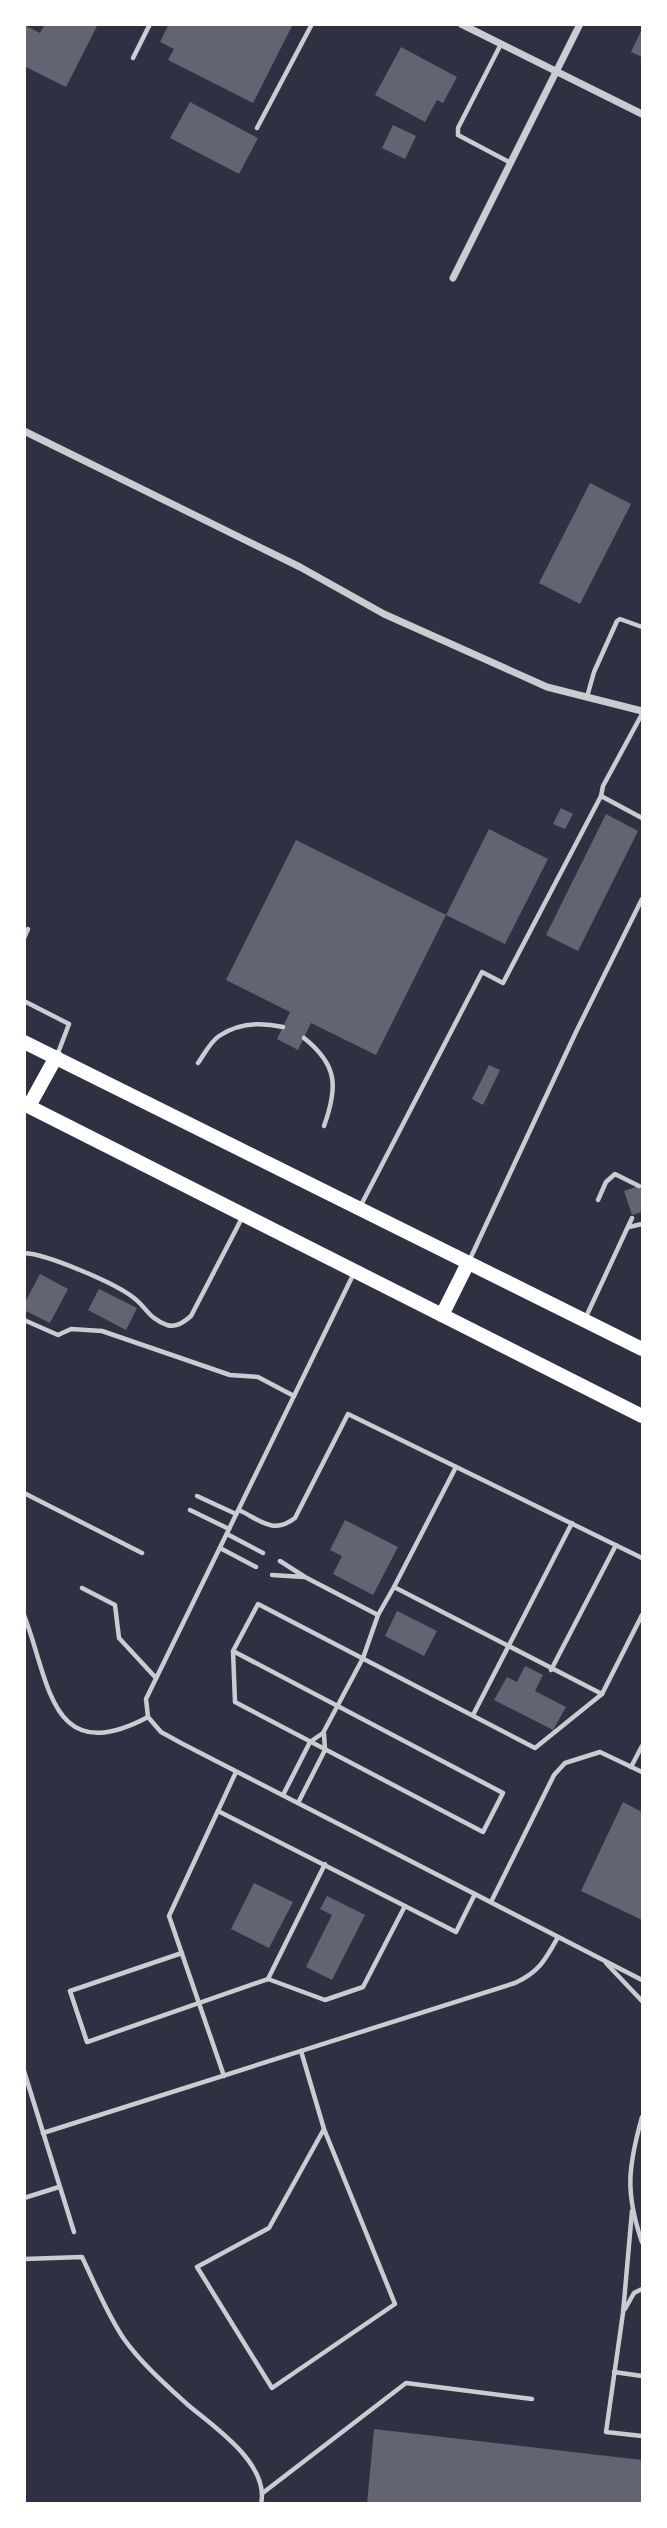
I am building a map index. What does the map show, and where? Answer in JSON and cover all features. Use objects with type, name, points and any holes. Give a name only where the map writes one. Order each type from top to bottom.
[{"type":"main road","points":[[24,1042],[642,1349]]},
{"type":"main road","points":[[56,1058],[26,1109],[244,1214],[642,1416]]},
{"type":"main road","points":[[442,1315],[468,1263]]},
{"type":"street","points":[[461,24],[642,114]]},
{"type":"street","points":[[453,278],[580,24]]},
{"type":"street","points":[[24,431],[300,567],[384,614],[547,687],[642,713]]},
{"type":"lane","points":[[133,58],[150,24]]},
{"type":"lane","points":[[257,128],[312,24]]},
{"type":"lane","points":[[500,44],[458,128],[458,135],[511,163]]},
{"type":"lane","points":[[587,697],[594,672],[617,621],[620,619],[642,627]]},
{"type":"lane","points":[[359,1210],[482,972],[503,983],[642,713]]},
{"type":"lane","points":[[601,796],[642,817]]},
{"type":"lane","points":[[468,1263],[576,1032],[642,899]]},
{"type":"lane","points":[[24,938],[28,929]]},
{"type":"lane","points":[[24,1001],[69,1024],[56,1058]]},
{"type":"lane","points":[[198,1063],[217,1037],[242,1025],[265,1023],[283,1027]]},
{"type":"lane","points":[[304,1038],[318,1049],[329,1065],[334,1085],[333,1103],[324,1126]]},
{"type":"lane","points":[[598,1200],[606,1182],[615,1174],[639,1186]]},
{"type":"lane","points":[[24,1253],[37,1254],[88,1274],[135,1298],[150,1317],[170,1326],[183,1323],[191,1316],[244,1214]]},
{"type":"lane","points":[[585,1320],[632,1218]]},
{"type":"lane","points":[[628,1227],[642,1224]]},
{"type":"lane","points":[[355,1271],[146,1699],[148,1717],[161,1732],[236,1772],[642,1980]]},
{"type":"lane","points":[[24,1320],[58,1335],[71,1329],[102,1331],[230,1375],[258,1377],[294,1396]]},
{"type":"lane","points":[[197,1496],[275,1527],[286,1525],[295,1518],[348,1414],[642,1558]]},
{"type":"lane","points":[[282,1796],[310,1742],[323,1733],[338,1706],[363,1658],[378,1615],[456,1467]]},
{"type":"lane","points":[[24,1493],[142,1553]]},
{"type":"lane","points":[[190,1510],[263,1553]]},
{"type":"lane","points":[[473,1715],[572,1524]]},
{"type":"lane","points":[[551,1670],[616,1545]]},
{"type":"lane","points":[[220,1548],[256,1567]]},
{"type":"lane","points":[[280,1561],[378,1615]]},
{"type":"lane","points":[[272,1576],[305,1577]]},
{"type":"lane","points":[[394,1587],[602,1694]]},
{"type":"lane","points":[[82,1588],[115,1605],[119,1639],[156,1678]]},
{"type":"lane","points":[[233,1651],[503,1793],[483,1832],[235,1702],[233,1651],[258,1604],[535,1748],[602,1694],[642,1615]]},
{"type":"lane","points":[[24,1615],[54,1706],[64,1720],[94,1733],[129,1727],[148,1717]]},
{"type":"lane","points":[[298,1803],[325,1750],[323,1733]]},
{"type":"lane","points":[[631,1767],[642,1746]]},
{"type":"lane","points":[[491,1902],[554,1775],[565,1763],[600,1752],[642,1772]]},
{"type":"lane","points":[[224,2076],[169,1916],[236,1772]]},
{"type":"lane","points":[[218,1811],[456,1932],[475,1894]]},
{"type":"lane","points":[[268,1979],[325,1864]]},
{"type":"lane","points":[[182,1953],[70,1990],[87,2042],[268,1979],[325,2000],[363,1987],[405,1906]]},
{"type":"lane","points":[[43,2133],[515,1983],[533,1975],[558,1937]]},
{"type":"lane","points":[[603,1960],[642,2001]]},
{"type":"lane","points":[[300,2051],[324,2129],[395,2304],[272,2388],[197,2267],[269,2228],[324,2129]]},
{"type":"lane","points":[[24,2071],[74,2232]]},
{"type":"lane","points":[[642,2117],[632,2154],[632,2211],[623,2313],[606,2431],[642,2436]]},
{"type":"lane","points":[[24,2199],[59,2187]]},
{"type":"lane","points":[[632,2211],[642,2242]]},
{"type":"lane","points":[[24,2259],[82,2257],[125,2339],[188,2405],[227,2436],[256,2471],[264,2492],[261,2504]]},
{"type":"lane","points":[[623,2313],[634,2293],[642,2289]]},
{"type":"lane","points":[[614,2372],[642,2376]]},
{"type":"lane","points":[[264,2492],[406,2383],[532,2399]]},
{"type":"building","points":[[45,24],[98,24],[66,87],[24,66],[24,25],[40,33]]},
{"type":"building","points":[[169,24],[293,24],[253,103],[168,60],[174,49],[160,42]]},
{"type":"building","points":[[642,29],[642,57],[631,52]]},
{"type":"building","points":[[401,47],[457,77],[443,103],[437,100],[425,122],[375,95]]},
{"type":"building","points":[[190,102],[258,138],[239,174],[170,138]]},
{"type":"building","points":[[393,125],[416,136],[405,159],[382,148]]},
{"type":"building","points":[[590,483],[631,504],[580,604],[539,583]]},
{"type":"building","points":[[561,808],[573,814],[565,829],[553,824]]},
{"type":"building","points":[[606,814],[638,831],[578,951],[546,935]]},
{"type":"building","points":[[489,829],[548,859],[505,944],[446,915]]},
{"type":"building","points":[[296,840],[446,915],[376,1055],[311,1023],[298,1050],[277,1039],[290,1012],[226,980]]},
{"type":"building","points":[[489,1065],[500,1070],[483,1105],[472,1099]]},
{"type":"building","points":[[642,1185],[642,1212],[632,1215],[624,1191]]},
{"type":"building","points":[[40,1274],[68,1289],[50,1323],[24,1310],[24,1304]]},
{"type":"building","points":[[99,1289],[137,1308],[126,1330],[88,1310]]},
{"type":"building","points":[[345,1520],[398,1547],[373,1595],[333,1574],[342,1556],[330,1550]]},
{"type":"building","points":[[397,1611],[437,1631],[424,1656],[385,1636]]},
{"type":"building","points":[[525,1666],[543,1675],[535,1691],[566,1707],[553,1730],[494,1700],[507,1677],[517,1682]]},
{"type":"building","points":[[623,1802],[642,1812],[642,1920],[581,1891]]},
{"type":"building","points":[[254,1883],[293,1902],[269,1948],[231,1929]]},
{"type":"building","points":[[327,1896],[365,1915],[332,1980],[306,1967],[332,1915],[320,1909]]},
{"type":"building","points":[[374,2429],[642,2460],[642,2504],[367,2504]]}]
